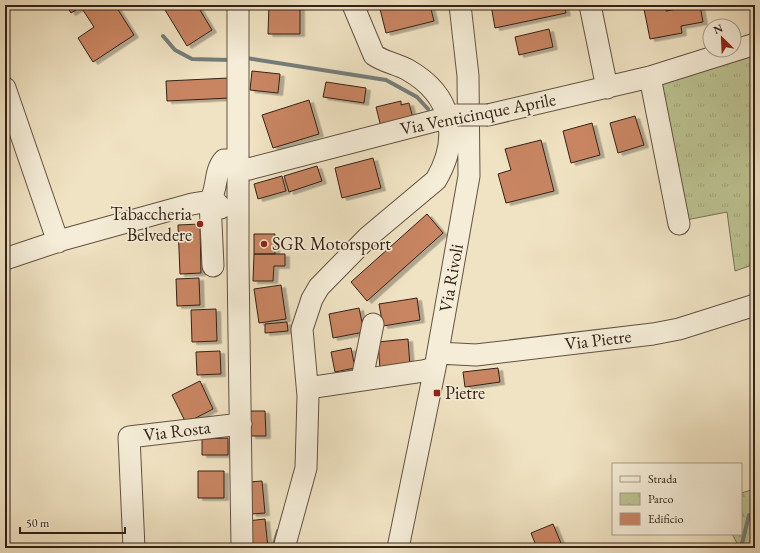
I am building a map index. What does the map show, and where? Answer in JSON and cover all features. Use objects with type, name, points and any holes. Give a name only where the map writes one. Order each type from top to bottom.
[{"type":"street","points":[[238,5],[237,166],[242,548]]},
{"type":"street","points":[[284,548],[306,468],[308,388],[304,368],[302,329],[312,299],[319,287],[368,237],[436,180],[447,155],[450,142],[452,116],[441,100],[422,80],[407,70],[374,55],[353,5]]},
{"type":"street","name":"Via Rivoli","points":[[398,548],[437,360],[468,176],[468,76],[460,5]]},
{"type":"street","points":[[590,5],[607,88]]},
{"type":"street","name":"Via Venticinque Aprile","points":[[237,166],[249,169],[452,116],[488,115],[607,88],[650,77],[755,44]]},
{"type":"street","points":[[650,77],[679,224]]},
{"type":"street","points":[[5,88],[58,242]]},
{"type":"street","points":[[213,266],[210,201],[221,163],[224,160],[229,160],[237,166]]},
{"type":"street","points":[[5,259],[58,242],[210,201],[216,202],[220,205],[227,250],[238,262]]},
{"type":"street","name":"Via Pietre","points":[[308,388],[423,371],[437,360],[653,334],[679,329],[755,305]]},
{"type":"street","points":[[362,379],[373,324]]},
{"type":"street","name":"Via Rosta","points":[[134,548],[128,437],[241,424]]},
{"type":"green space","points":[[755,44],[755,264],[735,271],[727,212],[686,220],[658,75],[711,58],[742,58],[742,48]]},
{"type":"green space","points":[[755,489],[755,548],[737,548],[738,545],[733,535],[742,535],[742,493]]},
{"type":"building","points":[[66,5],[115,5],[134,35],[93,62],[78,38],[94,27],[81,7],[71,13]]},
{"type":"building","points":[[162,5],[197,5],[212,30],[187,46]]},
{"type":"building","points":[[269,5],[300,5],[300,34],[268,34]]},
{"type":"building","points":[[379,5],[430,5],[434,21],[386,33]]},
{"type":"building","points":[[491,5],[564,5],[566,13],[495,28]]},
{"type":"building","points":[[665,5],[666,11],[700,5],[702,22],[681,26],[682,33],[650,39],[644,9]]},
{"type":"building","points":[[549,29],[553,47],[519,55],[515,37]]},
{"type":"building","points":[[252,71],[280,74],[278,93],[250,90]]},
{"type":"building","points":[[229,78],[230,98],[167,101],[166,81]]},
{"type":"building","points":[[326,82],[366,88],[364,103],[323,97]]},
{"type":"building","points":[[309,100],[319,134],[273,148],[262,115]]},
{"type":"building","points":[[401,101],[401,105],[409,103],[413,118],[381,127],[376,107]]},
{"type":"building","points":[[635,116],[644,145],[618,153],[610,123]]},
{"type":"building","points":[[592,123],[600,155],[571,163],[563,131]]},
{"type":"building","points":[[541,140],[554,191],[506,203],[498,174],[511,170],[505,149]]},
{"type":"building","points":[[373,158],[381,188],[342,198],[335,168]]},
{"type":"building","points":[[317,166],[322,181],[289,192],[284,176]]},
{"type":"building","points":[[282,176],[286,191],[258,199],[254,184]]},
{"type":"building","points":[[427,214],[443,233],[367,301],[351,282]]},
{"type":"building","points":[[200,224],[201,273],[180,274],[178,225]]},
{"type":"building","name":"SGR Motorsport","points":[[254,234],[275,234],[275,254],[254,254]]},
{"type":"building","points":[[254,254],[285,254],[285,266],[274,266],[273,281],[253,281]]},
{"type":"building","points":[[199,278],[200,305],[177,306],[176,279]]},
{"type":"building","points":[[281,285],[286,319],[259,323],[254,289]]},
{"type":"building","points":[[417,298],[420,320],[383,326],[379,304]]},
{"type":"building","points":[[359,308],[364,332],[333,338],[329,314]]},
{"type":"building","points":[[216,309],[217,341],[192,342],[191,310]]},
{"type":"building","points":[[287,322],[288,331],[265,333],[265,324]]},
{"type":"building","points":[[408,339],[410,366],[380,369],[378,342]]},
{"type":"building","points":[[351,348],[355,368],[335,372],[331,352]]},
{"type":"building","points":[[220,351],[221,374],[197,375],[196,352]]},
{"type":"building","points":[[498,368],[500,382],[465,387],[463,372]]},
{"type":"building","points":[[200,381],[213,409],[186,423],[172,395]]},
{"type":"building","points":[[250,411],[265,411],[266,436],[251,436]]},
{"type":"building","points":[[228,438],[228,455],[202,455],[202,439]]},
{"type":"building","points":[[198,471],[224,471],[224,498],[198,498]]},
{"type":"building","points":[[262,481],[265,513],[252,514],[249,482]]},
{"type":"building","points":[[265,519],[268,548],[250,548],[247,521]]},
{"type":"building","points":[[553,524],[563,548],[537,548],[531,533]]},
{"type":"waterway","points":[[163,36],[175,50],[192,59],[230,60]]},
{"type":"waterway","points":[[246,58],[386,80],[417,97],[428,109]]},
{"type":"waterway","points":[[741,548],[749,515],[755,516]]},
{"type":"waterway","points":[[273,548],[278,531]]},
{"type":"place","name":"Tabaccheria Belvedere","points":[[200,224]]},
{"type":"place","name":"SGR Motorsport","points":[[264,244]]},
{"type":"place","name":"Pietre","points":[[437,393]]}]
